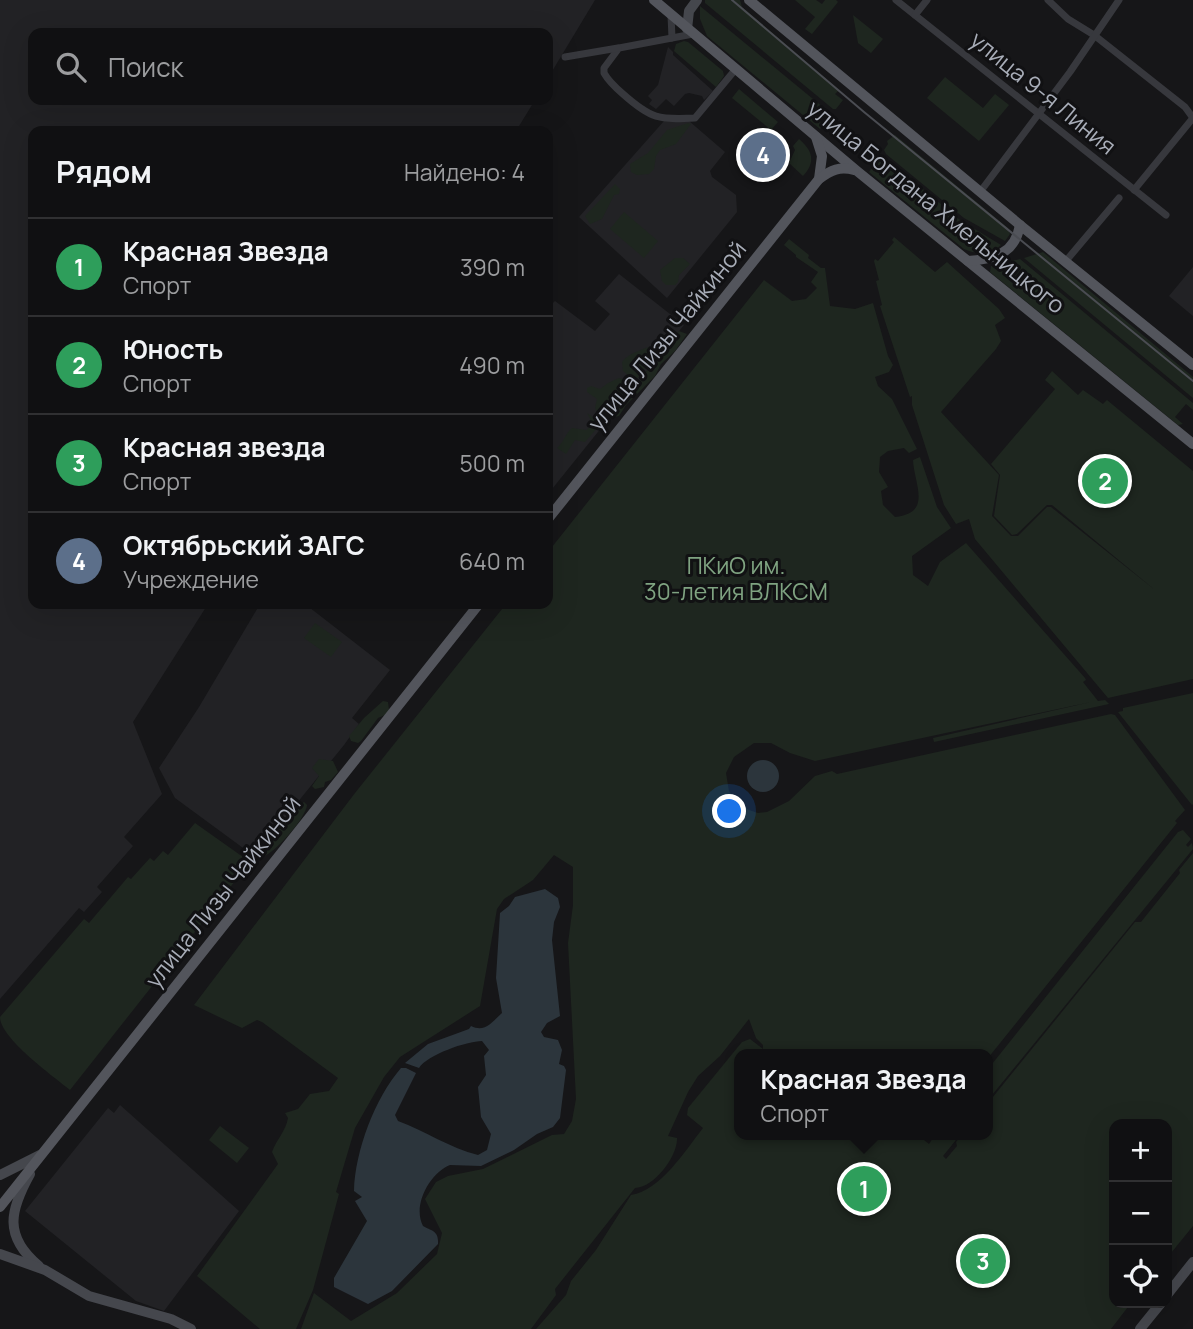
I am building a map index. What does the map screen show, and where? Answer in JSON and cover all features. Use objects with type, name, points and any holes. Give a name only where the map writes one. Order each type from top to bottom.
[{"type":"main road","name":"улица Богдана Хмельницкого","points":[[654,0],[857,171],[1193,444]]},
{"type":"main road","points":[[690,32],[690,11],[697,0]]},
{"type":"main road","name":"улица Богдана Хмельницкого","points":[[749,0],[1193,365]]},
{"type":"main road","points":[[816,136],[822,156],[819,179]]},
{"type":"main road","points":[[819,179],[839,168],[857,171]]},
{"type":"main road","name":"улица Лизы Чайкиной","points":[[553,513],[819,179]]},
{"type":"main road","points":[[968,261],[988,260],[1002,255],[1013,244],[1020,225]]},
{"type":"main road","name":"улица Лизы Чайкиной","points":[[0,1207],[475,609]]},
{"type":"main road","points":[[0,1175],[41,1155]]},
{"type":"main road","points":[[41,1155],[18,1197],[12,1225],[23,1249],[45,1270]]},
{"type":"main road","points":[[0,1254],[45,1270],[89,1296],[171,1319],[191,1329]]},
{"type":"main road","points":[[1172,1289],[1193,1262]]},
{"type":"main road","points":[[1140,1329],[1156,1308]]},
{"type":"street","name":"улица 9-я Линия","points":[[896,0],[1166,215]]},
{"type":"street","points":[[915,15],[927,0]]},
{"type":"street","points":[[1048,0],[1068,19],[1094,35],[1185,107],[1193,118],[1134,190]]},
{"type":"street","points":[[980,192],[1119,0]]},
{"type":"street","points":[[671,15],[672,38]]},
{"type":"street","points":[[565,57],[672,38],[690,32]]},
{"type":"street","points":[[619,48],[604,68],[607,79],[646,114],[660,118],[695,118],[736,70]]},
{"type":"street","points":[[1065,262],[1119,198]]},
{"type":"shaded area","points":[[0,0],[595,0],[553,70],[553,28],[28,28],[28,105],[532,105],[519,126],[28,126],[28,609],[205,609],[133,722],[162,794],[124,837],[133,846],[97,887],[102,892],[84,912],[79,908],[0,999]]},
{"type":"shaded area","points":[[668,47],[673,55],[713,91],[704,100],[702,96],[689,93],[674,106],[666,99],[656,109],[649,104],[652,100],[648,96],[658,85]]},
{"type":"shaded area","points":[[664,121],[689,121],[725,152],[710,171],[712,177],[736,195],[737,212],[667,298],[579,217]]},
{"type":"shaded area","points":[[1193,267],[1193,316],[1169,296]]},
{"type":"shaded area","points":[[619,274],[684,325],[553,488],[553,303],[555,301],[595,331],[610,314],[595,301]]},
{"type":"shaded area","points":[[257,609],[311,609],[390,670],[352,718],[359,724],[344,745],[254,856],[175,798],[159,768]]},
{"type":"shaded area","points":[[763,760],[775,764],[779,776],[775,788],[763,792],[751,788],[747,776],[751,764]]},
{"type":"shaded area","points":[[545,889],[558,898],[560,907],[554,922],[552,940],[560,1016],[547,1023],[541,1032],[544,1037],[558,1040],[562,1050],[559,1064],[566,1070],[560,1118],[553,1127],[481,1166],[450,1165],[436,1175],[421,1200],[420,1218],[423,1226],[436,1233],[438,1244],[392,1291],[368,1304],[334,1287],[334,1278],[367,1221],[355,1201],[362,1197],[354,1191],[358,1159],[368,1126],[392,1080],[401,1068],[406,1068],[416,1073],[395,1115],[398,1121],[468,1152],[478,1155],[487,1150],[491,1134],[481,1117],[478,1087],[486,1075],[484,1056],[489,1050],[482,1041],[448,1050],[430,1058],[419,1068],[405,1063],[428,1044],[471,1026],[484,1027],[502,1013],[496,978],[500,913],[515,897]]},
{"type":"shaded area","points":[[120,1105],[239,1211],[164,1311],[136,1301],[25,1211],[108,1108],[114,1113]]},
{"type":"green space","points":[[705,0],[740,0],[742,7],[839,90],[835,94],[843,100],[833,109],[705,3]]},
{"type":"green space","points":[[795,0],[816,0],[822,4],[825,0],[838,2],[812,34],[805,29],[815,17]]},
{"type":"green space","points":[[700,6],[830,113],[831,116],[820,129],[707,36],[700,19]]},
{"type":"green space","points":[[853,15],[883,39],[871,53],[858,43]]},
{"type":"green space","points":[[684,41],[723,71],[724,76],[716,87],[674,51],[676,44]]},
{"type":"green space","points":[[945,77],[983,108],[995,94],[1009,105],[979,141],[927,98]]},
{"type":"green space","points":[[739,89],[778,122],[771,130],[732,98]]},
{"type":"green space","points":[[691,124],[676,144],[660,150],[654,169],[649,174],[637,175],[631,172],[630,164],[648,153],[667,130]]},
{"type":"green space","points":[[895,135],[1008,228],[1010,234],[1005,241],[964,218],[886,154],[884,150],[887,141]]},
{"type":"green space","points":[[799,139],[811,157],[810,166],[803,176],[789,163],[795,150],[793,146]]},
{"type":"green space","points":[[882,155],[960,220],[1001,245],[983,253],[964,249],[869,172]]},
{"type":"green space","points":[[615,184],[620,189],[619,194],[614,195],[602,219],[590,224],[585,216]]},
{"type":"green space","points":[[624,212],[658,241],[644,258],[610,229]]},
{"type":"green space","points":[[894,237],[935,272],[947,262],[999,309],[1005,318],[995,325],[1001,341],[996,349],[941,412],[999,475],[992,516],[1011,536],[1018,536],[1047,507],[1051,507],[1155,590],[1052,505],[1047,505],[1017,534],[1012,535],[994,516],[1000,475],[991,464],[1055,389],[1045,380],[1052,371],[1078,395],[1083,390],[1103,404],[1107,400],[1193,471],[1193,679],[1108,698],[975,539],[969,519],[956,524],[944,505],[912,405],[912,396],[910,397],[880,306],[882,305],[876,281],[879,280],[874,261],[878,261],[894,242]]},
{"type":"green space","name":"ПКиО им. 30-летия ВЛКСМ","points":[[789,239],[809,255],[808,258],[825,268],[830,306],[855,309],[873,303],[893,365],[889,372],[875,377],[878,386],[892,399],[917,449],[909,453],[904,448],[888,451],[880,457],[879,472],[888,487],[881,491],[883,505],[895,517],[914,510],[919,496],[913,460],[920,457],[937,507],[951,528],[912,556],[913,575],[928,586],[940,562],[966,543],[1085,678],[1083,682],[1098,701],[1105,700],[1109,704],[934,742],[933,738],[1091,702],[815,761],[771,743],[754,743],[734,757],[726,773],[729,791],[739,804],[749,810],[767,812],[789,801],[815,776],[832,771],[837,774],[1111,714],[1115,715],[1185,810],[993,1052],[993,1049],[763,1049],[749,1019],[720,1056],[698,1076],[688,1092],[668,1136],[677,1138],[674,1153],[664,1170],[650,1183],[635,1188],[555,1289],[556,1295],[531,1329],[301,1329],[314,1293],[351,1321],[397,1293],[437,1254],[442,1233],[425,1199],[436,1182],[448,1176],[483,1169],[552,1135],[564,1134],[572,1121],[576,1099],[568,943],[573,905],[573,867],[554,855],[533,880],[504,899],[497,909],[480,1006],[400,1057],[384,1077],[355,1128],[336,1192],[339,1194],[313,1290],[296,1329],[260,1329],[197,1276],[278,1164],[272,1152],[287,1123],[285,1113],[298,1109],[310,1094],[329,1091],[338,1078],[262,1022],[257,1020],[242,1028],[194,1005],[355,793],[502,609],[553,609],[553,546],[764,280],[792,301],[806,299],[817,288],[811,282],[818,272],[784,245]]},
{"type":"green space","points":[[1043,252],[1193,377],[1193,398],[1024,258]]},
{"type":"green space","points":[[675,258],[683,258],[690,264],[679,275],[675,285],[666,285],[662,281],[660,270]]},
{"type":"green space","points":[[1020,259],[1193,403],[1193,410],[1186,404],[1175,417],[1183,424],[1178,425],[990,272],[991,266]]},
{"type":"green space","points":[[679,331],[687,334],[661,364],[655,376],[626,405],[619,416],[597,412],[597,399],[587,392],[587,388],[591,386],[600,389],[619,378],[626,380],[628,394]]},
{"type":"green space","points":[[654,345],[663,345],[635,381],[623,371],[622,362],[632,354]]},
{"type":"green space","points":[[587,413],[598,421],[598,427],[585,442],[575,440],[566,454],[557,448],[572,428],[586,430],[593,424]]},
{"type":"green space","points":[[315,623],[342,642],[331,657],[304,638]]},
{"type":"green space","points":[[1193,693],[1192,805],[1118,712],[1123,711],[1123,708]]},
{"type":"green space","points":[[383,701],[388,702],[389,710],[385,715],[378,718],[361,741],[351,741],[349,736]]},
{"type":"green space","points":[[319,759],[333,761],[338,772],[325,782],[324,787],[315,789],[312,786],[319,776],[312,768]]},
{"type":"green space","points":[[304,802],[307,805],[305,811],[295,826],[281,843],[262,857],[261,850],[293,810]]},
{"type":"green space","points":[[195,823],[250,862],[70,1090],[18,1046],[2,1026],[0,1017],[84,919],[89,923],[128,877],[131,879],[150,858],[154,861],[163,851],[168,855]]},
{"type":"green space","points":[[1183,830],[1191,839],[1186,845],[1188,847],[1192,843],[1193,849],[993,1094],[993,1063],[1178,832]]},
{"type":"green space","name":"ПКиО им. 30-летия ВЛКСМ","points":[[1193,853],[1193,1226],[1172,1252],[1172,1119],[1109,1119],[1109,1308],[1127,1308],[1111,1329],[536,1329],[566,1295],[571,1281],[596,1250],[631,1195],[642,1192],[662,1178],[703,1128],[687,1115],[688,1108],[734,1052],[734,1140],[924,1140],[929,1144],[932,1140],[956,1140],[943,1156],[946,1159],[957,1146],[958,1140],[993,1140],[993,1097],[1135,922],[1141,922]]},
{"type":"green space","name":"ПКиО им. 30-летия ВЛКСМ","points":[[750,1039],[763,1049],[736,1049],[742,1042]]},
{"type":"green space","points":[[220,1126],[249,1148],[237,1163],[209,1140]]},
{"type":"tram line","points":[[732,0],[864,112],[1193,381]]},
{"type":"place","name":"Октябрьский ЗАГС","points":[[763,155]]},
{"type":"place","name":"Юность","points":[[1105,481]]},
{"type":"place","name":"Красная Звезда","points":[[864,1189]]},
{"type":"place","name":"Красная звезда","points":[[983,1261]]}]
